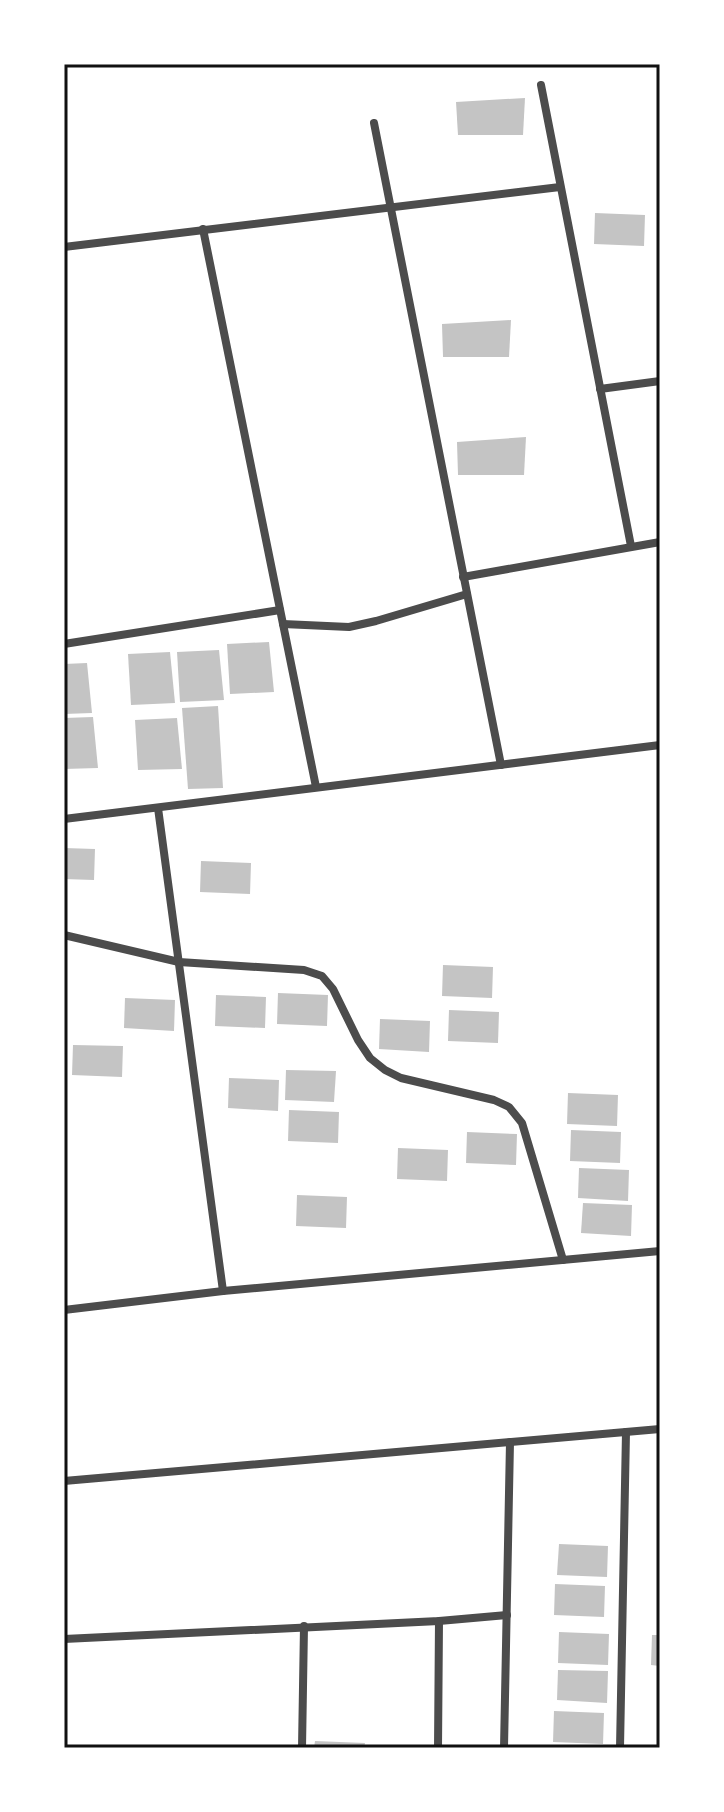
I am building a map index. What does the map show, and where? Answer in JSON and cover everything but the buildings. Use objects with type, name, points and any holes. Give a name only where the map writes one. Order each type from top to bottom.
[{"type":"street","points":[[541,85],[631,546]]},
{"type":"street","points":[[374,123],[501,765]]},
{"type":"street","points":[[64,247],[560,187]]},
{"type":"street","points":[[203,229],[316,787]]},
{"type":"street","points":[[600,389],[660,381]]},
{"type":"street","points":[[463,577],[660,542]]},
{"type":"street","points":[[283,624],[349,627],[467,594]]},
{"type":"street","points":[[64,644],[280,610]]},
{"type":"street","points":[[64,819],[660,745]]},
{"type":"street","points":[[158,808],[223,1291]]},
{"type":"street","points":[[64,935],[179,962],[304,970],[322,976],[333,989],[370,1058],[385,1070],[401,1078],[494,1100],[509,1107],[522,1123],[563,1260]]},
{"type":"street","points":[[64,1310],[223,1291],[660,1251]]},
{"type":"street","points":[[64,1481],[660,1429]]},
{"type":"street","points":[[620,1748],[626,1432]]},
{"type":"street","points":[[504,1748],[510,1442]]},
{"type":"street","points":[[64,1639],[507,1615]]},
{"type":"street","points":[[438,1748],[439,1621]]},
{"type":"street","points":[[302,1748],[304,1626]]}]
